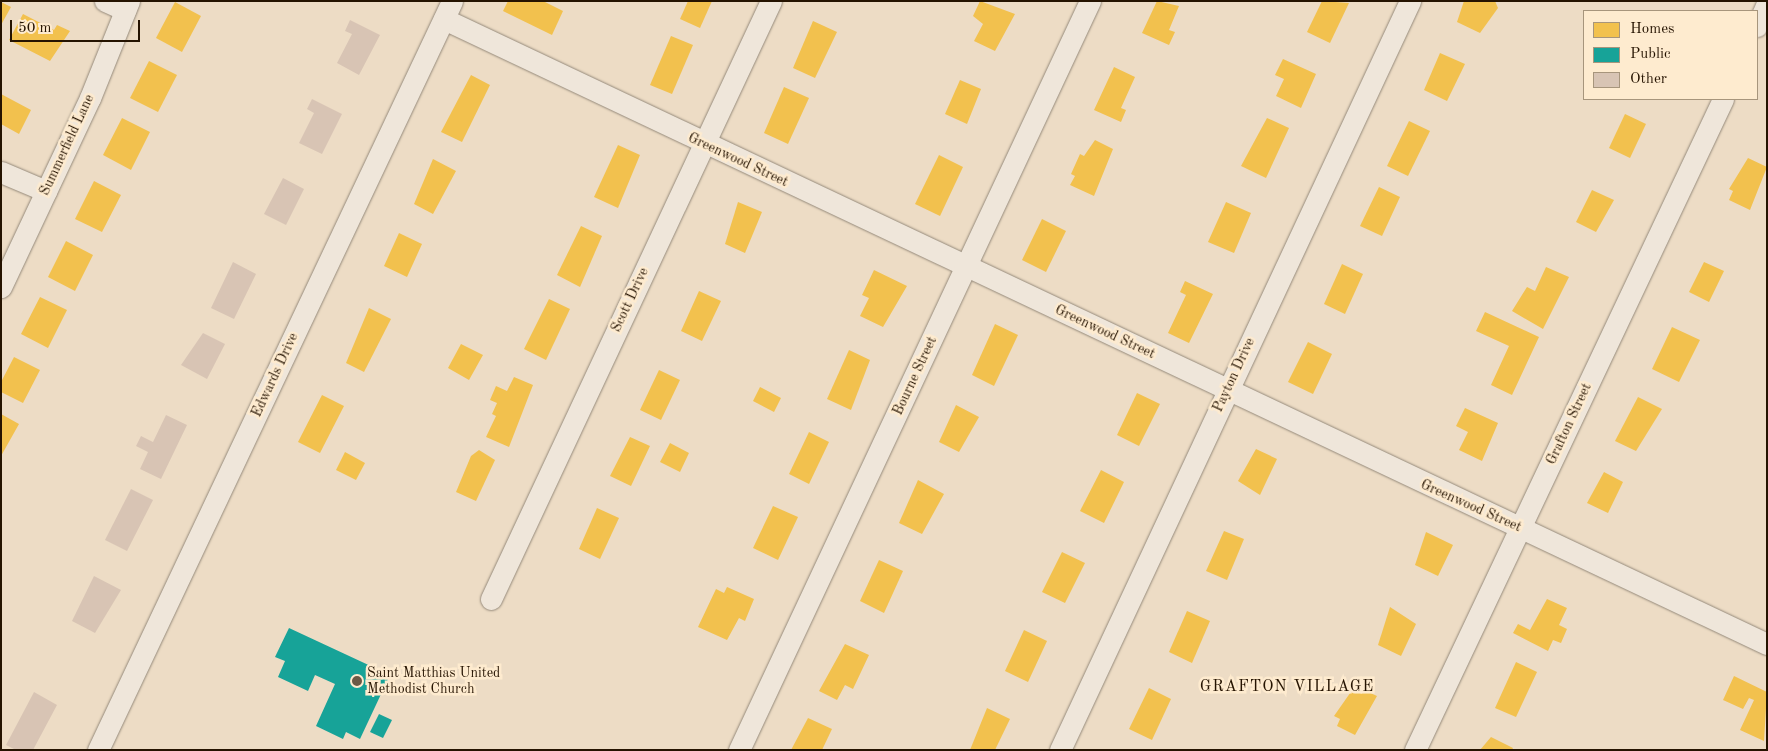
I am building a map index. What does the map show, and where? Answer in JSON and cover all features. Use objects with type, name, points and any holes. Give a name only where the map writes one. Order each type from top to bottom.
[{"type":"street","points":[[105,1],[127,6]]},
{"type":"street","name":"Scott Drive","points":[[491,599],[771,1]]},
{"type":"street","name":"Bourne Street","points":[[739,750],[1090,1]]},
{"type":"street","name":"Payton Drive","points":[[1060,750],[1410,1]]},
{"type":"street","points":[[1758,24],[1767,4]]},
{"type":"street","name":"Summerfield Lane","points":[[1,287],[46,191],[127,6]]},
{"type":"street","name":"Greenwood Street","points":[[448,10],[704,144],[1767,644]]},
{"type":"street","name":"Edwards Drive","points":[[98,750],[448,10]]},
{"type":"street","name":"Grafton Street","points":[[1415,750],[1723,100]]},
{"type":"street","points":[[1,172],[46,191]]},
{"type":"building: Homes","points":[[508,1],[543,1],[563,11],[552,35],[503,11]]},
{"type":"building: Homes","points":[[688,1],[712,1],[700,28],[680,19]]},
{"type":"building: Homes","points":[[980,1],[1015,14],[995,51],[974,41],[983,24],[973,16]]},
{"type":"building: Homes","points":[[1157,1],[1179,6],[1169,30],[1175,32],[1169,45],[1142,33]]},
{"type":"building: Homes","points":[[1322,1],[1349,3],[1330,43],[1307,32]]},
{"type":"building: Homes","points":[[1464,1],[1495,1],[1498,8],[1480,33],[1457,22]]},
{"type":"building: Homes","points":[[1,2],[11,7],[1,25]]},
{"type":"building: Homes","points":[[175,2],[201,16],[182,52],[156,38]]},
{"type":"building: Homes","points":[[23,14],[54,30],[57,25],[70,31],[50,61],[9,40]]},
{"type":"building: Homes","points":[[813,21],[837,32],[815,78],[793,68]]},
{"type":"building: Homes","points":[[671,36],[693,45],[672,94],[650,85]]},
{"type":"building: Homes","points":[[1440,53],[1465,64],[1447,101],[1424,90]]},
{"type":"building: Homes","points":[[1283,59],[1316,74],[1301,108],[1276,96],[1284,79],[1275,75]]},
{"type":"building: Homes","points":[[149,61],[177,75],[158,112],[130,98]]},
{"type":"building: Homes","points":[[1114,67],[1135,77],[1121,108],[1126,110],[1121,122],[1094,110]]},
{"type":"building: Homes","points":[[471,75],[490,85],[462,142],[441,132]]},
{"type":"building: Homes","points":[[960,80],[981,89],[967,124],[945,114]]},
{"type":"building: Homes","points":[[784,87],[809,98],[788,144],[764,133]]},
{"type":"building: Homes","points":[[1,94],[31,110],[19,134],[1,124]]},
{"type":"building: Homes","points":[[1625,114],[1646,124],[1630,158],[1609,148]]},
{"type":"building: Homes","points":[[122,118],[150,132],[131,170],[103,155]]},
{"type":"building: Homes","points":[[1267,118],[1289,128],[1266,178],[1241,166]]},
{"type":"building: Homes","points":[[1409,121],[1430,131],[1408,176],[1387,166]]},
{"type":"building: Homes","points":[[1095,140],[1113,149],[1094,196],[1070,185],[1075,176],[1071,174],[1080,154],[1084,156]]},
{"type":"building: Homes","points":[[618,145],[640,155],[618,208],[594,197]]},
{"type":"building: Homes","points":[[939,155],[963,167],[940,216],[915,204]]},
{"type":"building: Homes","points":[[1748,158],[1767,167],[1750,210],[1729,200],[1733,191],[1729,189]]},
{"type":"building: Homes","points":[[433,159],[456,171],[433,214],[414,204]]},
{"type":"building: Homes","points":[[94,181],[121,195],[102,232],[75,219]]},
{"type":"building: Homes","points":[[1379,187],[1400,197],[1382,236],[1360,226]]},
{"type":"building: Homes","points":[[1592,190],[1614,200],[1596,232],[1576,222]]},
{"type":"building: Homes","points":[[738,202],[762,212],[745,253],[725,244]]},
{"type":"building: Homes","points":[[1226,202],[1251,213],[1234,253],[1208,242]]},
{"type":"building: Homes","points":[[1042,219],[1066,231],[1046,272],[1022,260]]},
{"type":"building: Homes","points":[[581,226],[602,236],[580,287],[557,275]]},
{"type":"building: Homes","points":[[399,233],[422,244],[407,277],[384,266]]},
{"type":"building: Homes","points":[[66,241],[93,255],[75,291],[48,277]]},
{"type":"building: Homes","points":[[1704,262],[1724,271],[1709,302],[1689,292]]},
{"type":"building: Homes","points":[[1342,264],[1363,274],[1345,314],[1324,304]]},
{"type":"building: Homes","points":[[1546,267],[1569,277],[1543,329],[1512,311],[1527,287],[1535,291]]},
{"type":"building: Homes","points":[[874,270],[907,286],[883,327],[860,316],[869,298],[862,295]]},
{"type":"building: Homes","points":[[1185,281],[1213,294],[1189,343],[1168,333],[1186,295],[1180,292]]},
{"type":"building: Homes","points":[[699,291],[721,301],[702,341],[681,331]]},
{"type":"building: Homes","points":[[40,297],[67,310],[48,348],[21,334]]},
{"type":"building: Homes","points":[[549,299],[570,309],[546,360],[524,349]]},
{"type":"building: Homes","points":[[369,308],[391,319],[364,372],[346,363]]},
{"type":"building: Homes","points":[[1485,312],[1539,337],[1512,395],[1491,385],[1509,346],[1476,331]]},
{"type":"building: Homes","points":[[995,324],[1018,335],[994,386],[972,375]]},
{"type":"building: Homes","points":[[1672,327],[1700,340],[1679,382],[1652,369]]},
{"type":"building: Homes","points":[[1308,342],[1332,354],[1313,394],[1288,382]]},
{"type":"building: Homes","points":[[461,344],[483,355],[469,380],[448,368]]},
{"type":"building: Homes","points":[[849,350],[870,360],[851,410],[827,399]]},
{"type":"building: Homes","points":[[14,357],[40,370],[23,403],[1,392],[1,382]]},
{"type":"building: Homes","points":[[659,370],[680,380],[661,420],[640,410]]},
{"type":"building: Homes","points":[[514,377],[533,385],[509,447],[486,437],[496,416],[492,414],[497,403],[490,400],[496,386],[507,391]]},
{"type":"building: Homes","points":[[760,387],[781,398],[774,412],[753,401]]},
{"type":"building: Homes","points":[[1137,393],[1160,404],[1139,446],[1117,435]]},
{"type":"building: Homes","points":[[322,395],[344,406],[320,453],[298,442]]},
{"type":"building: Homes","points":[[1638,397],[1662,409],[1636,451],[1615,441]]},
{"type":"building: Homes","points":[[956,405],[979,417],[959,452],[939,442]]},
{"type":"building: Homes","points":[[1465,408],[1498,423],[1482,461],[1459,450],[1468,432],[1456,426]]},
{"type":"building: Homes","points":[[1,414],[19,424],[1,456]]},
{"type":"building: Homes","points":[[809,432],[829,442],[809,484],[789,474]]},
{"type":"building: Homes","points":[[630,437],[650,446],[631,486],[610,476]]},
{"type":"building: Homes","points":[[670,443],[689,453],[680,472],[660,462]]},
{"type":"building: Homes","points":[[1256,449],[1277,459],[1260,495],[1238,481]]},
{"type":"building: Homes","points":[[479,450],[495,460],[476,501],[456,492],[471,456]]},
{"type":"building: Homes","points":[[345,452],[365,463],[356,480],[336,470]]},
{"type":"building: Homes","points":[[1101,470],[1124,482],[1104,523],[1080,511]]},
{"type":"building: Homes","points":[[1604,472],[1623,482],[1608,513],[1587,503]]},
{"type":"building: Homes","points":[[918,480],[944,494],[922,534],[899,523]]},
{"type":"building: Homes","points":[[773,506],[798,517],[778,560],[753,548]]},
{"type":"building: Homes","points":[[597,508],[619,518],[600,559],[579,549]]},
{"type":"building: Homes","points":[[1224,531],[1244,539],[1227,580],[1206,571]]},
{"type":"building: Homes","points":[[1426,532],[1453,545],[1438,576],[1415,565]]},
{"type":"building: Homes","points":[[1062,552],[1085,563],[1065,603],[1042,592]]},
{"type":"building: Homes","points":[[879,560],[903,571],[884,613],[860,601]]},
{"type":"building: Homes","points":[[727,587],[754,599],[745,621],[739,618],[727,640],[698,627],[716,589],[724,593]]},
{"type":"building: Homes","points":[[1547,599],[1567,608],[1559,625],[1567,629],[1561,643],[1553,640],[1548,651],[1513,633],[1518,624],[1530,630]]},
{"type":"building: Homes","points":[[1390,607],[1416,624],[1401,656],[1378,645]]},
{"type":"building: Homes","points":[[1187,611],[1210,621],[1192,663],[1169,652]]},
{"type":"building: Homes","points":[[1024,630],[1047,641],[1028,682],[1005,671]]},
{"type":"building: Homes","points":[[845,644],[869,655],[853,689],[845,685],[837,700],[819,691]]},
{"type":"building: Homes","points":[[1516,662],[1537,672],[1516,717],[1495,708]]},
{"type":"building: Homes","points":[[1734,676],[1767,692],[1764,741],[1740,730],[1754,700],[1749,698],[1743,709],[1723,700]]},
{"type":"building: Homes","points":[[1355,686],[1377,696],[1355,735],[1337,726],[1340,719],[1334,716]]},
{"type":"building: Homes","points":[[1149,688],[1171,699],[1152,740],[1129,729]]},
{"type":"building: Homes","points":[[987,708],[1010,719],[995,750],[970,750]]},
{"type":"building: Homes","points":[[808,718],[832,729],[822,750],[791,750]]},
{"type":"building: Homes","points":[[1491,737],[1513,748],[1512,750],[1480,750]]},
{"type":"building: Public","name":"Saint Matthias United Methodist Church","points":[[289,628],[390,675],[360,739],[346,732],[343,739],[316,726],[335,684],[315,675],[308,691],[278,677],[285,661],[275,657]]},
{"type":"building: Public","points":[[379,714],[392,720],[383,738],[370,732]]},
{"type":"building: Other","points":[[350,20],[380,35],[359,75],[337,63],[352,34],[345,31]]},
{"type":"building: Other","points":[[312,99],[342,114],[322,154],[299,143],[314,113],[307,109]]},
{"type":"building: Other","points":[[283,178],[304,189],[286,225],[264,214]]},
{"type":"building: Other","points":[[233,262],[256,274],[234,319],[211,308]]},
{"type":"building: Other","points":[[203,333],[225,344],[207,379],[181,365]]},
{"type":"building: Other","points":[[166,415],[187,425],[161,479],[140,469],[148,452],[136,446],[141,436],[153,442]]},
{"type":"building: Other","points":[[131,489],[153,500],[127,551],[105,540]]},
{"type":"building: Other","points":[[94,576],[121,590],[95,633],[72,621]]},
{"type":"building: Other","points":[[34,692],[57,705],[33,750],[16,750],[6,745]]},
{"type":"place","name":"Saint Matthias United Methodist Church","points":[[357,681]]},
{"type":"district","name":"GRAFTON VILLAGE","points":[[1287,687]]}]
